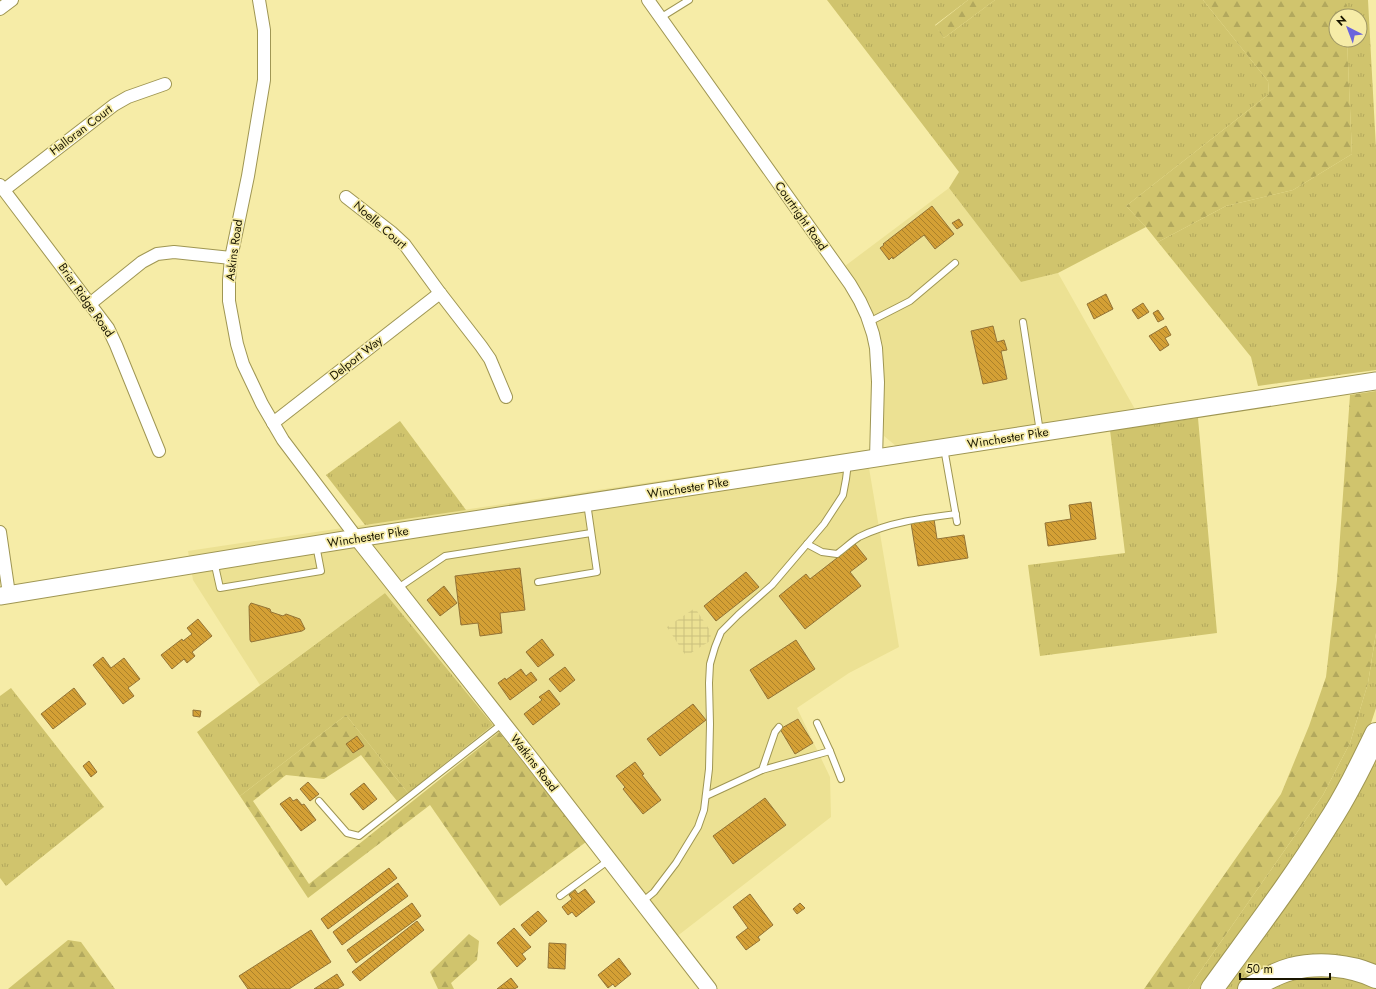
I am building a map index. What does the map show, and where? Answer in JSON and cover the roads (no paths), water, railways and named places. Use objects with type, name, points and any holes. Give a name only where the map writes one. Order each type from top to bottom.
[{"type":"highway","points":[[1212,989],[1327,826],[1351,785],[1376,734]]},
{"type":"highway","points":[[1249,989],[1266,978],[1291,969],[1315,966],[1340,967],[1364,971],[1376,976]]},
{"type":"main road","name":"Winchester Pike","points":[[4,595],[357,538],[876,459],[1376,380]]},
{"type":"street","points":[[0,9],[12,0]]},
{"type":"street","name":"Askins Road","points":[[259,0],[264,30],[264,80],[248,176],[231,258],[229,301],[237,344],[243,364],[273,423],[283,440],[357,538]]},
{"type":"street","name":"Courtright Road","points":[[648,0],[850,284],[860,301],[869,322],[876,348],[876,459]]},
{"type":"street","name":"Halloran Court","points":[[2,187],[114,105],[128,97],[165,84]]},
{"type":"street","name":"Briar Ridge Road","points":[[2,187],[108,328],[159,451]]},
{"type":"street","name":"Noelle Court","points":[[346,197],[391,232],[405,245],[490,359],[506,397]]},
{"type":"street","points":[[90,303],[142,262],[157,254],[174,252],[231,258]]},
{"type":"street","name":"Delport Way","points":[[273,423],[440,293]]},
{"type":"street","points":[[0,532],[4,595]]},
{"type":"street","name":"Watkins Road","points":[[357,538],[709,989]]},
{"type":"lane","points":[[660,18],[689,0]]},
{"type":"lane","points":[[869,322],[910,301],[955,263]]},
{"type":"lane","points":[[1022,322],[1041,433]]},
{"type":"lane","points":[[944,448],[957,522]]},
{"type":"lane","points":[[642,902],[654,892],[671,869],[694,833],[704,810],[709,769],[710,739],[708,683],[710,664],[721,632],[772,585],[824,524],[843,495],[848,463]]},
{"type":"lane","points":[[538,582],[597,572],[587,503]]},
{"type":"lane","points":[[807,544],[822,552],[837,554],[858,538],[875,530],[917,519],[956,514]]},
{"type":"lane","points":[[396,589],[445,556],[591,533]]},
{"type":"lane","points":[[214,561],[220,588],[321,571],[316,545]]},
{"type":"lane","points":[[817,723],[841,779]]},
{"type":"lane","points":[[319,801],[347,833],[359,836],[503,724]]},
{"type":"lane","points":[[762,770],[775,732],[779,727]]},
{"type":"lane","points":[[706,796],[762,770],[830,751]]},
{"type":"lane","points":[[560,896],[609,860]]}]
